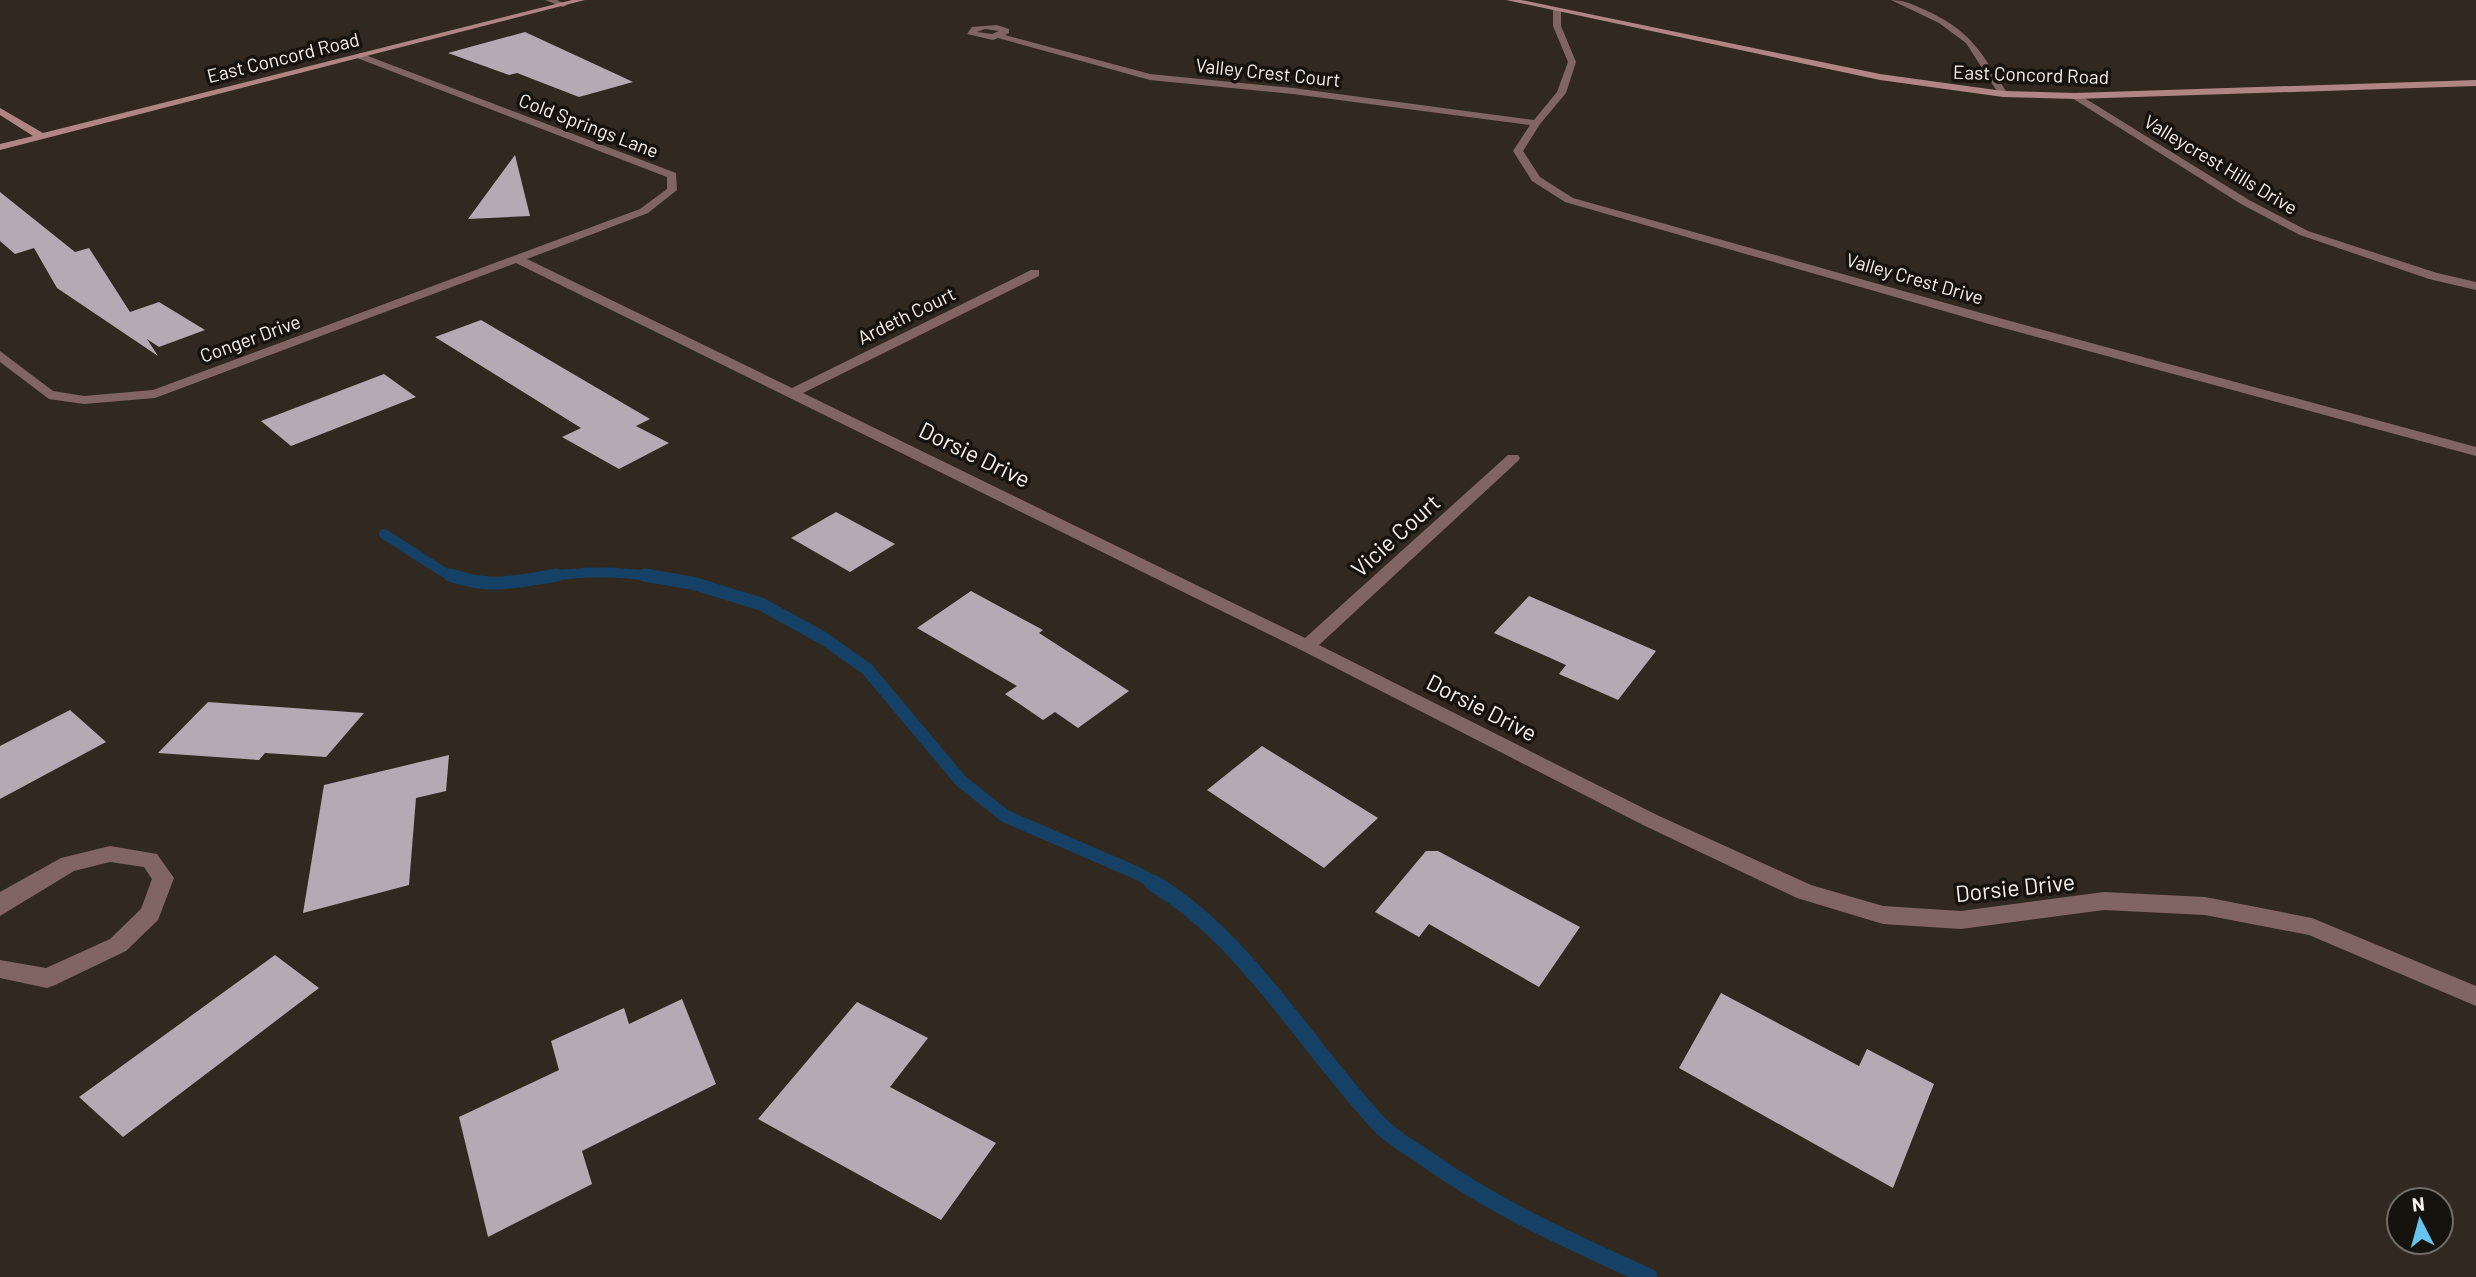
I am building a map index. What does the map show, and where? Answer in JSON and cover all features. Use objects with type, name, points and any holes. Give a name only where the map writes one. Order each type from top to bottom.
[{"type":"street","points":[[549,0],[563,5]]},
{"type":"street","name":"East Concord Road","points":[[0,147],[581,0]]},
{"type":"street","name":"East Concord Road","points":[[1510,0],[1880,77],[2003,94],[2075,96],[2476,83]]},
{"type":"street","points":[[1895,0],[1942,21],[1969,41],[2003,94]]},
{"type":"street","name":"Valley Crest Drive","points":[[1557,10],[1557,26],[1572,62],[1561,93],[1536,123],[1518,151],[1536,178],[1569,200],[1994,321],[2476,452]]},
{"type":"street","name":"Valley Crest Court","points":[[1000,36],[1150,77],[1293,91],[1536,123]]},
{"type":"street","name":"Cold Springs Lane","points":[[360,56],[672,175],[673,190],[644,211],[518,258]]},
{"type":"street","name":"Valleycrest Hills Drive","points":[[2075,96],[2245,202],[2304,233],[2433,276],[2476,286]]},
{"type":"street","points":[[0,111],[41,136]]},
{"type":"street","name":"Conger Drive","points":[[0,355],[49,395],[84,400],[155,394],[518,258]]},
{"type":"street","name":"Dorsie Drive","points":[[518,258],[1307,646],[1650,820],[1818,896],[1883,915],[1961,920],[2104,901],[2205,906],[2312,927],[2476,996]]},
{"type":"street","name":"Ardeth Court","points":[[794,392],[1035,273]]},
{"type":"street","name":"Vicie Court","points":[[1307,646],[1513,458]]},
{"type":"street","points":[[0,907],[6,899],[68,864],[110,853],[150,860],[163,878],[150,914],[118,946],[47,978],[0,969]]},
{"type":"building","points":[[525,32],[633,82],[579,97],[517,73],[509,75],[448,53]]},
{"type":"building","points":[[515,155],[530,216],[468,219]]},
{"type":"building","points":[[0,192],[75,252],[89,248],[130,312],[159,302],[205,330],[159,347],[147,339],[158,356],[57,288],[34,248],[15,254],[0,241]]},
{"type":"building","points":[[481,320],[650,419],[636,426],[669,443],[619,469],[562,437],[581,428],[435,337]]},
{"type":"building","points":[[384,374],[416,397],[291,446],[261,421]]},
{"type":"building","points":[[836,512],[895,544],[850,572],[791,538]]},
{"type":"building","points":[[971,591],[1043,630],[1039,633],[1129,691],[1078,728],[1055,712],[1043,720],[1005,694],[1017,686],[917,628]]},
{"type":"building","points":[[1529,596],[1656,651],[1618,700],[1559,674],[1566,665],[1494,633]]},
{"type":"building","points":[[208,702],[364,713],[326,757],[265,753],[259,760],[158,753]]},
{"type":"building","points":[[70,710],[106,742],[0,799],[0,746]]},
{"type":"building","points":[[1262,746],[1378,818],[1324,868],[1207,790]]},
{"type":"building","points":[[449,755],[446,791],[416,798],[409,885],[303,913],[324,785]]},
{"type":"building","points":[[1426,851],[1438,851],[1580,927],[1539,987],[1429,924],[1419,937],[1375,912]]},
{"type":"building","points":[[275,955],[319,988],[123,1137],[79,1097]]},
{"type":"building","points":[[1721,993],[1859,1066],[1867,1049],[1934,1084],[1893,1188],[1679,1068]]},
{"type":"building","points":[[682,999],[716,1084],[582,1151],[592,1184],[488,1237],[459,1117],[559,1070],[551,1041],[624,1008],[629,1024]]},
{"type":"building","points":[[857,1002],[928,1038],[890,1087],[996,1143],[941,1220],[758,1119]]},
{"type":"waterway","points":[[384,534],[450,575]]},
{"type":"waterway","points":[[546,577],[600,572],[655,577]]},
{"type":"waterway","points":[[450,575],[491,583],[557,575]]},
{"type":"waterway","points":[[450,575],[455,577]]},
{"type":"waterway","points":[[644,575],[692,583],[761,604],[823,638],[867,669],[961,781],[1005,816],[1139,874],[1156,884]]},
{"type":"waterway","points":[[1153,883],[1186,906],[1246,963],[1354,1096],[1391,1135],[1505,1208],[1649,1277]]}]
